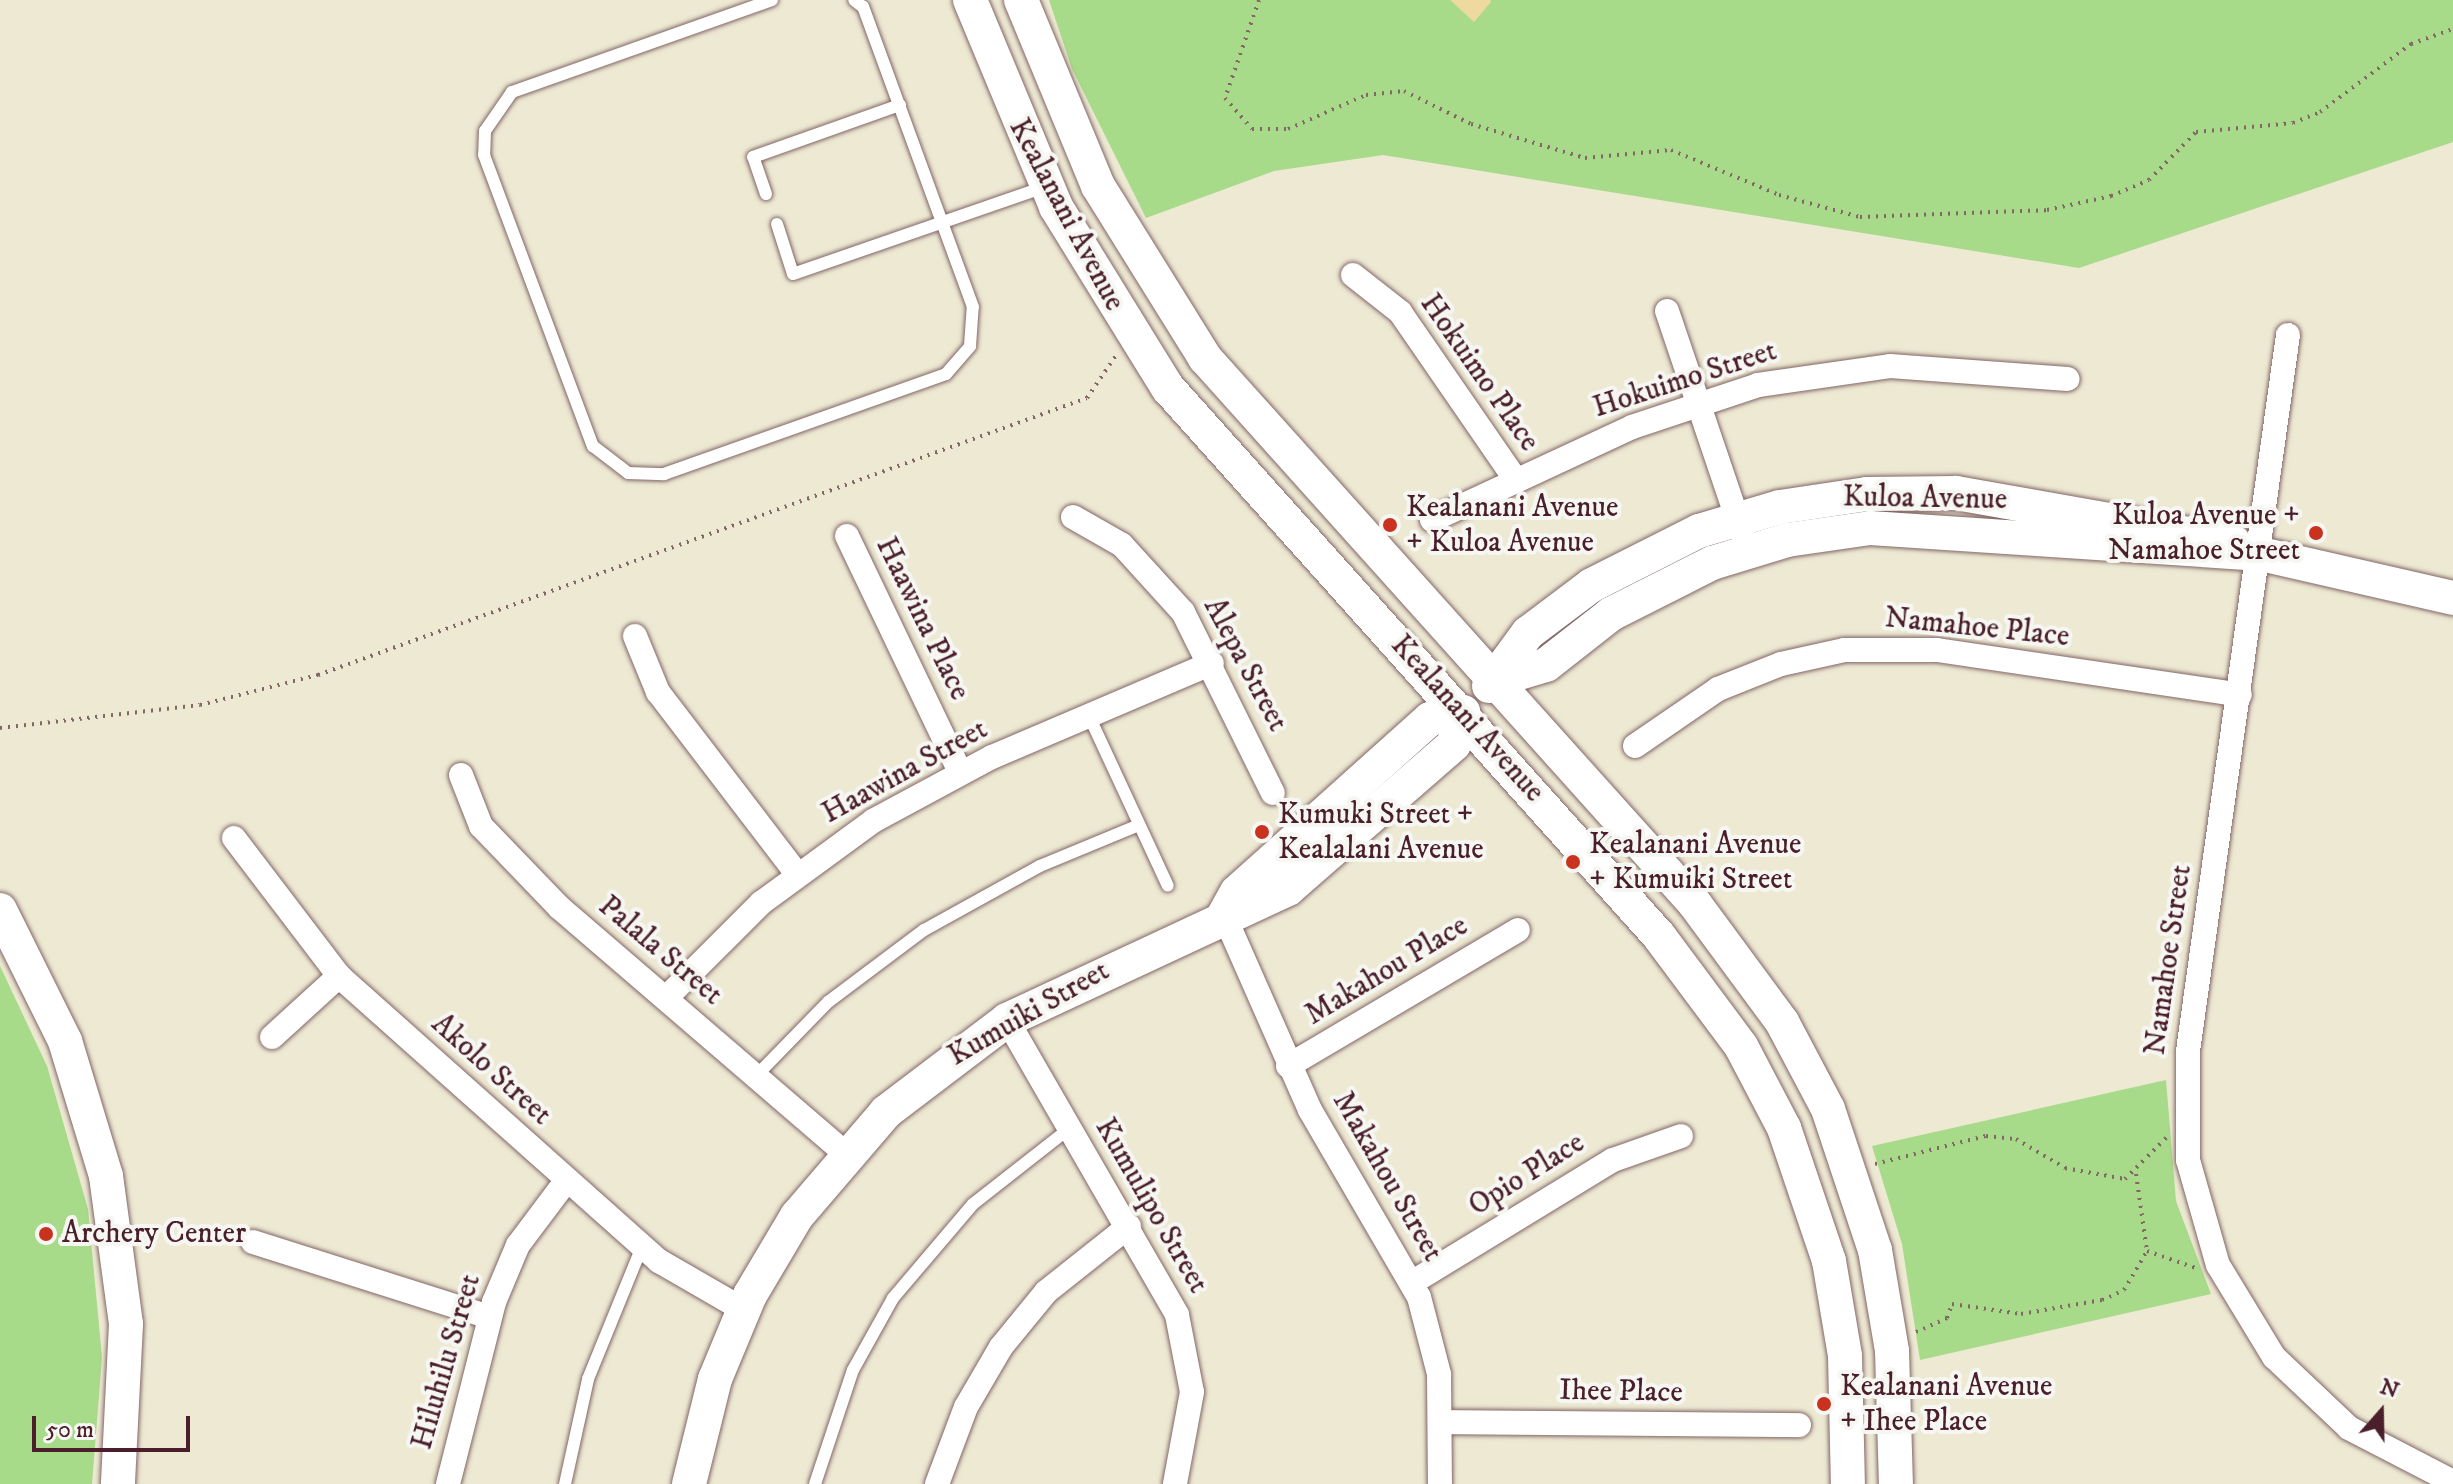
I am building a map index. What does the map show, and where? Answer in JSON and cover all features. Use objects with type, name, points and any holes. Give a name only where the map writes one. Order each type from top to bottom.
[{"type":"street","name":"Kealanani Avenue","points":[[970,0],[1047,186],[1135,342],[1168,388],[1463,712],[1689,971],[1764,1086],[1801,1170],[1829,1261],[1845,1356],[1848,1484]]},
{"type":"street","name":"Kealanani Avenue","points":[[1021,0],[1098,186],[1184,328],[1496,680],[1756,981],[1806,1065],[1853,1172],[1891,1338],[1896,1484]]},
{"type":"street","name":"Hokuimo Place","points":[[1353,275],[1400,312],[1515,479]]},
{"type":"street","points":[[1667,311],[1747,551]]},
{"type":"street","name":"Namahoe Street","points":[[2288,335],[2261,554],[2188,1051],[2185,1124],[2195,1196],[2218,1265],[2253,1329],[2322,1406],[2378,1447],[2453,1482]]},
{"type":"street","name":"Hokuimo Street","points":[[1432,520],[1515,479],[1700,403],[1800,376],[1890,366],[1984,367],[2068,379]]},
{"type":"street","name":"Kuloa Avenue","points":[[1463,712],[1496,680],[1528,633],[1592,585],[1737,518],[1823,498],[1956,493],[2216,535],[2261,554]]},
{"type":"street","name":"Alepa Street","points":[[1073,517],[1122,545],[1170,596],[1212,663],[1273,793]]},
{"type":"street","name":"Kuloa Avenue","points":[[1496,680],[1546,665],[1644,594],[1747,551],[1828,532],[1911,527],[2261,554],[2453,598]]},
{"type":"street","name":"Haawina Place","points":[[847,536],[960,772]]},
{"type":"street","points":[[635,636],[658,692],[797,874]]},
{"type":"street","name":"Namahoe Place","points":[[1635,746],[1728,684],[1844,650],[1937,650],[2240,695]]},
{"type":"street","name":"Haawina Street","points":[[668,996],[797,874],[960,772],[1212,663]]},
{"type":"street","name":"Kumuiki Street","points":[[689,1484],[715,1379],[744,1310],[797,1216],[846,1154],[921,1081],[1007,1020],[1224,915],[1288,889],[1454,744],[1463,712]]},
{"type":"street","name":"Palala Street","points":[[461,775],[490,837],[560,908],[668,996],[846,1154]]},
{"type":"street","name":"Akolo Street","points":[[234,838],[339,976],[642,1247],[744,1310]]},
{"type":"street","points":[[0,910],[65,1041],[106,1176],[126,1324],[118,1484]]},
{"type":"street","name":"Makahou Street","points":[[1224,915],[1288,1066],[1413,1282],[1435,1348],[1442,1422],[1440,1484]]},
{"type":"street","name":"Makahou Place","points":[[1288,1066],[1518,930]]},
{"type":"street","points":[[272,1037],[339,976]]},
{"type":"street","name":"Kumulipo Street","points":[[1007,1020],[1167,1290],[1189,1365],[1191,1418],[1175,1484]]},
{"type":"street","name":"Opio Place","points":[[1413,1282],[1613,1160],[1681,1136]]},
{"type":"street","name":"Hiluhilu Street","points":[[448,1484],[489,1317],[518,1245],[566,1181]]},
{"type":"street","points":[[937,1484],[966,1407],[1001,1347],[1046,1292],[1129,1226]]},
{"type":"street","points":[[253,1242],[489,1317]]},
{"type":"street","name":"Ihee Place","points":[[1442,1422],[1799,1425]]},
{"type":"lane","points":[[772,0],[512,92],[485,131],[484,155],[593,446],[628,473],[664,474],[946,374],[970,346],[975,327],[944,222],[900,105],[854,0]]},
{"type":"lane","points":[[766,194],[753,157],[900,105]]},
{"type":"lane","points":[[777,224],[793,274],[1047,186]]},
{"type":"lane","points":[[1089,716],[1168,886]]},
{"type":"lane","points":[[757,1075],[828,1002],[924,930],[1040,866],[1139,825]]},
{"type":"lane","points":[[815,1484],[848,1383],[893,1298],[973,1204],[1070,1128]]},
{"type":"lane","points":[[565,1484],[588,1379],[642,1247]]},
{"type":"path","points":[[1259,0],[1225,86],[1229,109],[1252,129],[1288,129],[1366,95],[1404,91],[1471,124],[1585,158],[1671,150],[1779,195],[1860,217],[2047,210],[2111,196],[2149,180],[2196,132],[2293,123],[2320,112],[2411,44],[2453,29]]},
{"type":"path","points":[[0,728],[200,705],[318,675],[1087,398],[1101,386],[1109,360],[1135,342]]},
{"type":"path","points":[[1853,1172],[1986,1136],[2016,1139],[2065,1168],[2125,1179],[2136,1174],[2154,1147],[2185,1124]]},
{"type":"path","points":[[1891,1338],[1933,1328],[1952,1304],[2021,1314],[2102,1300],[2124,1290],[2147,1251],[2136,1174]]},
{"type":"path","points":[[2147,1251],[2207,1273],[2218,1265]]},
{"type":"green space","points":[[1049,0],[2453,0],[2453,142],[2079,268],[1383,155],[1274,171],[1146,218],[1072,69]]},
{"type":"green space","name":"Archery Center","points":[[0,966],[47,1066],[88,1209],[102,1357],[92,1484],[0,1484]]},
{"type":"green space","points":[[2166,1080],[2176,1201],[2211,1294],[1920,1360],[1902,1244],[1872,1146]]},
{"type":"sand","points":[[1450,0],[1490,0],[1491,2],[1474,22]]},
{"type":"place","name":"Kealanani Avenue + Kuloa Avenue","points":[[1390,525]]},
{"type":"place","name":"Kuloa Avenue + Namahoe Street","points":[[2316,533]]},
{"type":"place","name":"Kumuki Street + Kealalani Avenue","points":[[1262,832]]},
{"type":"place","name":"Kealanani Avenue + Kumuiki Street","points":[[1573,862]]},
{"type":"place","name":"Archery Center","points":[[46,1234]]},
{"type":"place","name":"Kealanani Avenue + Ihee Place","points":[[1824,1404]]}]
